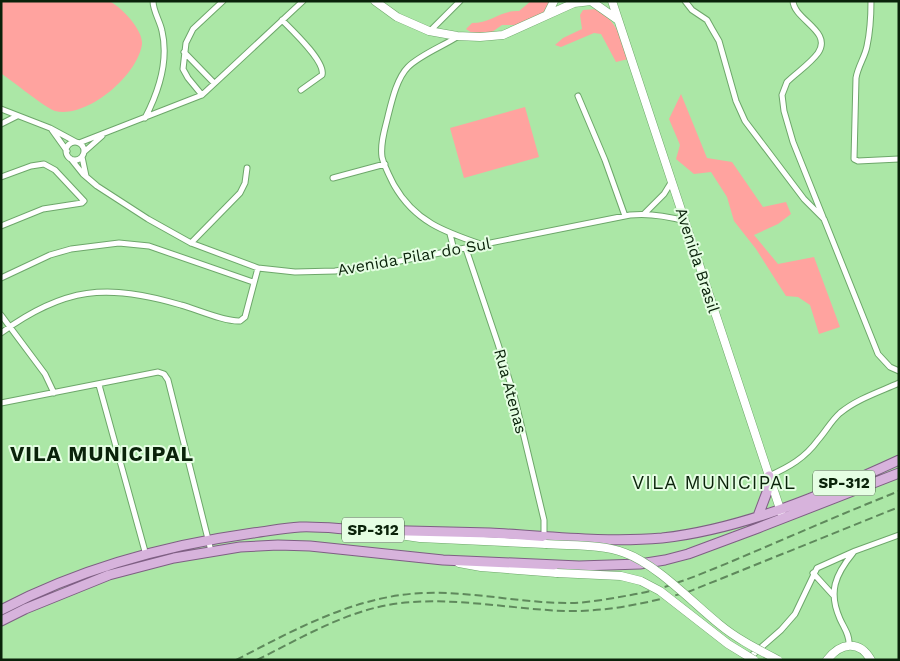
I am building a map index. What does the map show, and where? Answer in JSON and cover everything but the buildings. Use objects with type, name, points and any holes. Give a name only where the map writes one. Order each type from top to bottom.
[{"type":"main road","points":[[547,15],[554,1]]},
{"type":"main road","points":[[378,2],[397,17],[429,32],[457,36],[503,35],[573,2],[591,1],[618,20]]},
{"type":"main road","name":"Avenida Brasil","points":[[612,1],[784,519]]},
{"type":"main road","name":"SP-312","points":[[1,610],[68,580],[172,547],[299,527],[418,530],[545,540],[662,538],[732,525],[780,508],[899,460]]},
{"type":"main road","name":"SP-312","points":[[1,621],[25,609],[109,575],[174,558],[250,546],[310,546],[443,560],[579,566],[640,564],[665,560],[688,554],[784,519],[899,473]]},
{"type":"main road","points":[[758,516],[767,492],[769,476]]},
{"type":"main road","points":[[545,540],[606,548],[635,557],[658,572],[736,636],[778,660]]},
{"type":"main road","points":[[443,560],[481,567],[621,576],[641,580],[660,591],[728,644],[754,660]]},
{"type":"main road","points":[[827,660],[838,649],[849,645],[860,648],[871,660]]},
{"type":"street","points":[[145,118],[162,80],[163,36],[161,24],[153,7],[153,1]]},
{"type":"street","points":[[202,95],[185,74],[183,64],[184,52],[193,29],[223,1]]},
{"type":"street","points":[[67,151],[68,146],[104,134],[202,95],[303,1]]},
{"type":"street","points":[[429,32],[460,1]]},
{"type":"street","points":[[685,1],[692,10],[706,20],[716,35],[736,101],[745,121],[804,199],[824,219]]},
{"type":"street","points":[[793,1],[796,12],[815,28],[819,34],[821,46],[818,53],[787,82],[782,95],[782,101],[788,127],[878,354],[890,367],[899,371]]},
{"type":"street","points":[[870,1],[871,17],[867,47],[858,67],[856,78],[854,159],[858,161],[899,159]]},
{"type":"street","points":[[282,20],[318,60],[323,69],[322,75],[301,90]]},
{"type":"street","points":[[457,36],[411,64],[404,73],[390,109],[382,141],[382,156],[399,193],[410,208],[427,222],[450,234],[483,245]]},
{"type":"street","points":[[184,52],[214,84]]},
{"type":"street","points":[[578,96],[605,160],[625,216]]},
{"type":"street","points":[[1,109],[50,128],[83,147],[86,177]]},
{"type":"street","points":[[1,124],[17,116]]},
{"type":"street","name":"Avenida Pilar do Sul","points":[[50,128],[86,177],[129,208],[191,243],[258,268],[295,272],[335,271],[452,252],[625,216],[644,214],[668,217],[685,222]]},
{"type":"street","points":[[71,158],[76,160],[104,134]]},
{"type":"street","points":[[1,177],[24,168],[44,164],[55,170],[84,201],[82,203],[43,210],[1,226]]},
{"type":"street","points":[[333,178],[385,164]]},
{"type":"street","points":[[191,243],[240,193],[245,183],[247,168]]},
{"type":"street","points":[[644,214],[664,194],[672,181]]},
{"type":"street","points":[[450,234],[453,246],[452,252]]},
{"type":"street","points":[[1,278],[29,264],[71,249],[119,244],[150,246],[253,282]]},
{"type":"street","name":"Rua Atenas","points":[[466,249],[514,395],[544,520],[545,540]]},
{"type":"street","points":[[1,333],[35,312],[62,299],[102,292],[142,294],[237,322],[245,317],[258,268]]},
{"type":"street","points":[[1,315],[45,374],[54,394]]},
{"type":"street","points":[[1,403],[158,372],[164,374],[168,380],[211,551]]},
{"type":"street","points":[[769,476],[793,464],[804,455],[842,411],[899,383]]},
{"type":"street","points":[[99,385],[146,555]]},
{"type":"street","points":[[746,660],[781,630],[795,614],[817,568],[855,551],[899,535]]},
{"type":"street","points":[[833,595],[840,569],[855,551]]},
{"type":"street","points":[[814,573],[833,595],[840,619],[848,635],[849,645]]},
{"type":"shaded area","points":[[1,1],[111,2],[136,26],[142,44],[138,56],[131,69],[121,81],[96,101],[68,112],[55,111],[2,74]]},
{"type":"shaded area","points":[[531,1],[551,1],[546,11],[519,25],[502,25],[492,32],[472,33],[466,29],[472,23],[485,21],[507,12],[519,11]]},
{"type":"shaded area","points":[[597,9],[614,25],[628,59],[616,62],[601,34],[594,33],[561,47],[555,45],[563,38],[582,29],[580,15],[583,10]]},
{"type":"shaded area","points":[[681,94],[707,158],[732,162],[763,207],[786,202],[791,214],[778,224],[754,235],[778,264],[814,257],[840,327],[819,334],[810,305],[798,297],[786,296],[756,249],[734,221],[727,197],[711,172],[694,174],[676,159],[680,145],[669,119]]},
{"type":"shaded area","points":[[525,107],[539,157],[464,178],[450,128]]},
{"type":"railway","points":[[236,660],[326,616],[350,607],[398,595],[442,593],[537,602],[575,603],[644,592],[697,576],[899,491]]},
{"type":"railway","points":[[257,660],[327,625],[363,611],[401,603],[442,601],[544,610],[581,611],[627,606],[658,600],[688,592],[899,507]]},
{"type":"district","name":"VILA MUNICIPAL","points":[[102,454]]},
{"type":"district","name":"VILA MUNICIPAL","points":[[714,482]]}]
